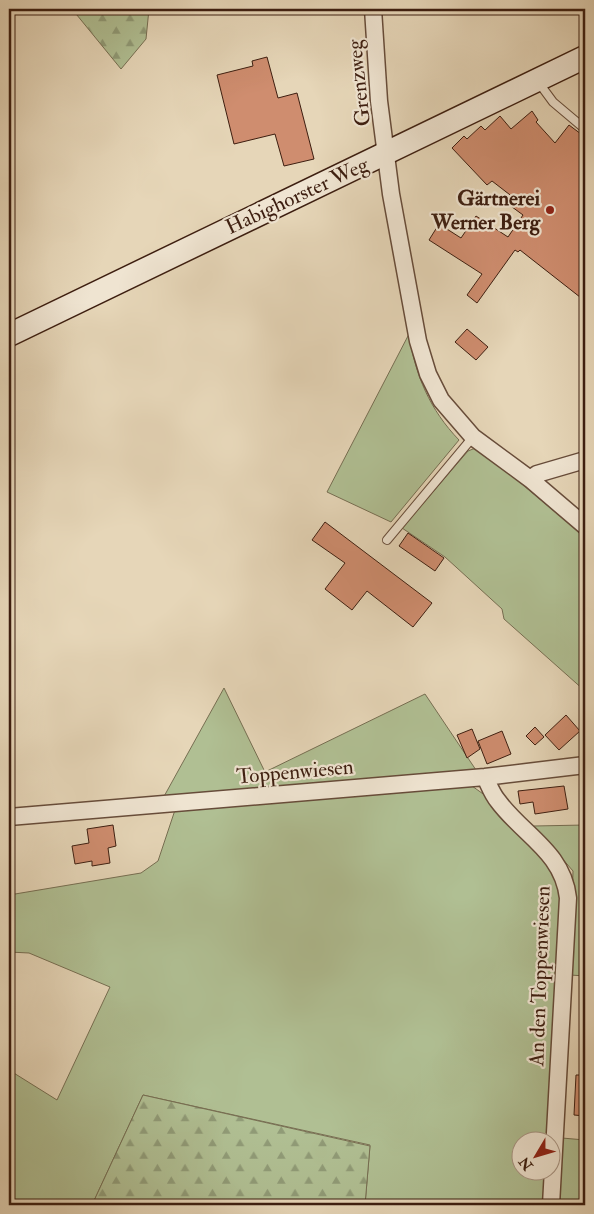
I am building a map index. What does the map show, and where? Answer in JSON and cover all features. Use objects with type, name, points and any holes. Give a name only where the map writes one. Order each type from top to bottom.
[{"type":"street","name":"Grenzweg","points":[[373,9],[379,100],[391,194],[416,331],[428,374],[442,400],[473,437],[530,479],[585,526]]},
{"type":"street","name":"Habighorster Weg","points":[[9,335],[387,154],[585,56]]},
{"type":"street","points":[[530,479],[537,474],[585,460]]},
{"type":"street","name":"Toppenwiesen","points":[[9,817],[485,777],[585,765]]},
{"type":"street","name":"An den Toppenwiesen","points":[[485,777],[497,801],[553,859],[566,883],[568,898],[551,1205]]},
{"type":"lane","points":[[537,80],[553,102],[585,129]]},
{"type":"lane","points":[[387,540],[473,437]]},
{"type":"green space","points":[[72,9],[149,9],[146,39],[121,69]]},
{"type":"green space","points":[[409,334],[415,364],[425,391],[440,417],[459,440],[391,522],[327,492]]},
{"type":"green space","points":[[478,447],[585,537],[585,691],[504,619],[502,609],[445,557],[402,528],[468,451]]},
{"type":"green space","points":[[224,688],[265,772],[425,694],[476,770],[162,800]]},
{"type":"green space","points":[[446,786],[472,786],[486,796],[550,862],[560,880],[561,908],[549,1132],[512,1132],[512,1182],[546,1182],[545,1205],[365,1205],[370,1145],[143,1095],[92,1205],[9,1205],[9,1070],[57,1100],[110,987],[29,953],[9,952],[9,895],[141,873],[158,861],[175,810]]},
{"type":"green space","points":[[585,825],[585,976],[570,975],[573,871],[534,826]]},
{"type":"green space","points":[[143,1095],[370,1146],[365,1205],[92,1205]]},
{"type":"green space","points":[[562,1138],[585,1140],[585,1205],[556,1205],[558,1182],[562,1182]]},
{"type":"building","points":[[267,57],[278,98],[297,93],[314,159],[284,166],[275,134],[234,144],[217,75],[253,66],[252,61]]},
{"type":"building","points":[[532,111],[538,120],[536,122],[555,143],[569,125],[585,137],[585,301],[520,250],[518,252],[515,250],[477,303],[467,295],[482,274],[429,240],[439,224],[461,238],[476,216],[508,237],[523,215],[508,204],[514,198],[492,181],[487,185],[452,148],[464,136],[467,139],[481,126],[485,130],[500,116],[511,129]]},
{"type":"building","points":[[467,329],[488,347],[476,360],[455,342]]},
{"type":"building","points":[[325,522],[432,603],[413,627],[367,591],[352,610],[325,589],[345,563],[312,540]]},
{"type":"building","points":[[408,533],[444,558],[435,571],[399,546]]},
{"type":"building","points":[[566,715],[580,731],[559,750],[545,735]]},
{"type":"building","points":[[535,727],[544,737],[535,745],[526,736]]},
{"type":"building","points":[[472,729],[480,749],[467,758],[457,735]]},
{"type":"building","points":[[502,731],[511,754],[487,764],[478,741]]},
{"type":"building","points":[[564,786],[568,809],[535,814],[533,802],[520,804],[518,791]]},
{"type":"building","points":[[113,825],[116,846],[108,848],[110,863],[92,866],[92,861],[75,864],[72,846],[89,843],[87,829]]},
{"type":"building","points":[[576,1075],[585,1075],[585,1116],[574,1115]]},
{"type":"place","name":"Gärtnerei Werner Berg","points":[[550,210]]}]
